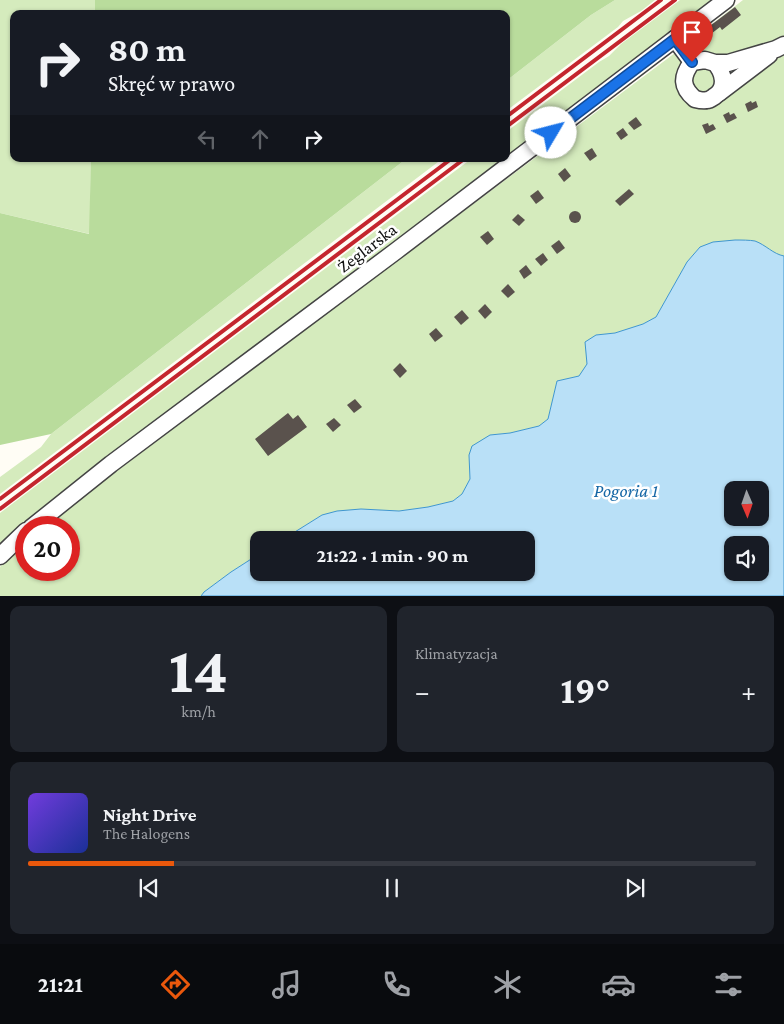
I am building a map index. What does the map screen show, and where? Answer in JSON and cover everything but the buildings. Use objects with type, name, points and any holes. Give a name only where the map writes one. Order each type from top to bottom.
[{"type":"lane","name":"Żeglarska","points":[[46,516],[104,469],[726,0]]},
{"type":"lane","points":[[675,39],[692,62]]},
{"type":"lane","points":[[780,47],[709,100],[695,100],[687,92],[684,83],[685,71],[692,62],[705,60],[715,63],[728,63],[780,47]]},
{"type":"lane","points":[[715,63],[720,68],[723,76],[723,85],[719,93]]},
{"type":"lane","points":[[0,556],[15,542]]},
{"type":"green space","points":[[0,0],[95,0],[95,10],[10,10],[10,162],[91,162],[90,234],[0,213]]},
{"type":"green space","points":[[95,0],[615,0],[591,15],[510,78],[510,10],[95,10]]},
{"type":"green space","points":[[615,0],[655,0],[641,11],[623,21],[618,27],[510,108],[510,78],[591,15]]},
{"type":"green space","points":[[680,0],[718,0],[510,158],[510,129],[609,56],[621,44]]},
{"type":"green space","points":[[743,0],[784,0],[784,256],[771,251],[755,241],[700,247],[687,262],[656,317],[643,324],[615,333],[596,335],[587,364],[579,376],[557,381],[548,419],[539,426],[510,433],[490,435],[469,455],[470,479],[462,494],[453,501],[399,511],[361,509],[322,515],[296,531],[250,531],[250,560],[201,596],[0,596],[0,567],[15,550],[15,581],[80,581],[80,516],[57,516]]},
{"type":"green space","points":[[91,162],[402,162],[51,434],[0,445],[0,213],[89,234]]},
{"type":"green space","points":[[402,162],[438,162],[0,494],[0,477],[41,447],[51,434]]},
{"type":"green space","points":[[467,162],[505,162],[38,516],[15,516],[15,534],[0,545],[0,513]]},
{"type":"water","name":"Pogoria 1","points":[[748,240],[755,241],[784,256],[784,596],[201,596],[250,560],[250,581],[535,581],[535,531],[296,531],[322,515],[337,511],[361,509],[399,511],[453,501],[462,494],[470,479],[469,455],[472,446],[490,435],[510,433],[539,426],[548,419],[557,381],[579,376],[587,364],[585,342],[596,335],[615,333],[643,324],[656,317],[687,262],[700,247],[713,242]]},
{"type":"railway","points":[[510,114],[661,0]]},
{"type":"railway","points":[[510,124],[675,0]]},
{"type":"railway","points":[[0,499],[447,162]]},
{"type":"railway","points":[[0,509],[460,162]]},
{"type":"route","points":[[551,133],[675,39],[692,62]]}]
